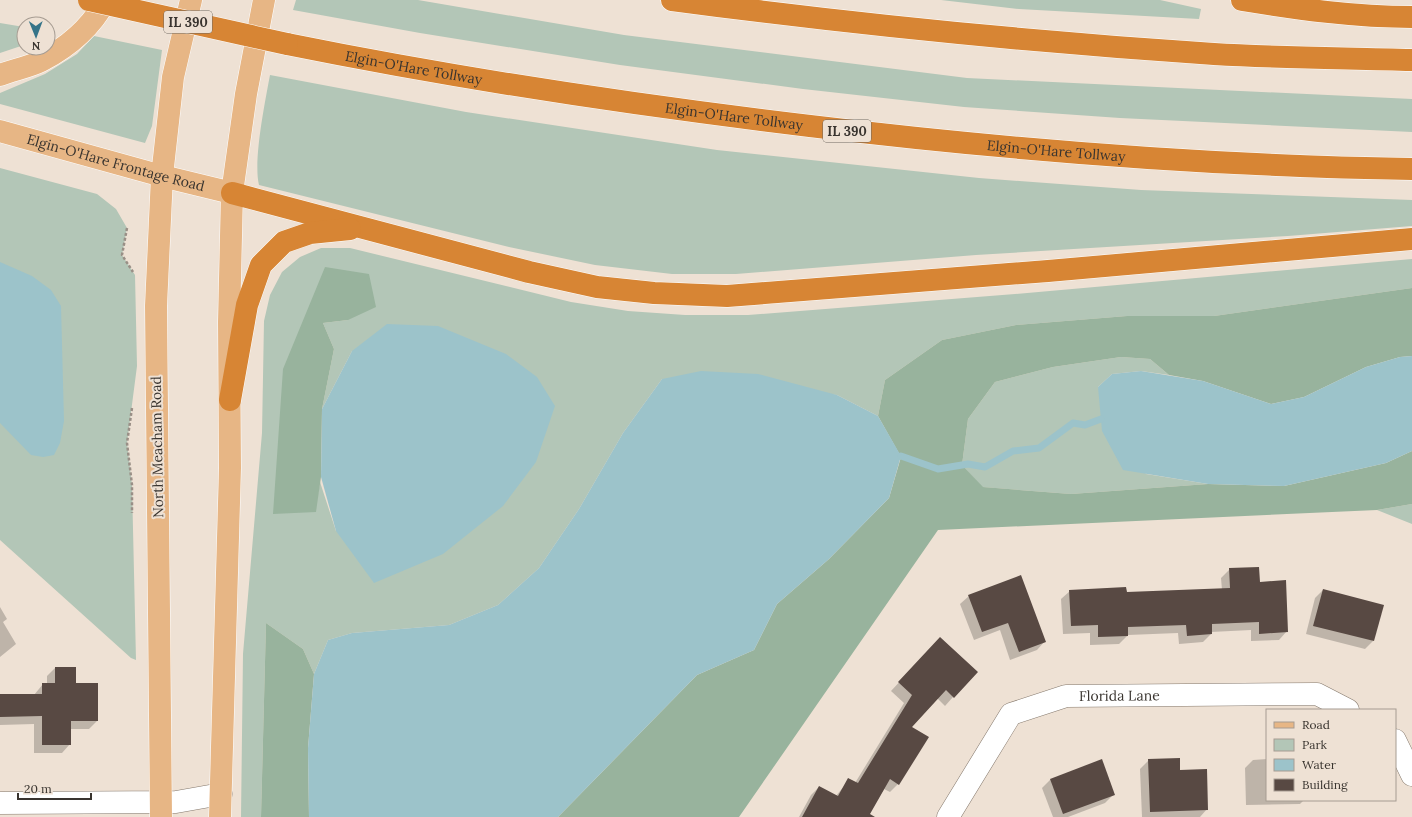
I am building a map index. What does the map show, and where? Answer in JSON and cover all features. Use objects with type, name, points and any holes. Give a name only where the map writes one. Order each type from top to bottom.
[{"type":"highway","name":"Elgin-O'Hare Tollway","points":[[89,0],[286,44],[495,83],[668,109],[909,138],[1130,157],[1300,166],[1412,168]]},
{"type":"highway","points":[[672,0],[773,13],[1010,39],[1216,54],[1412,60]]},
{"type":"highway","points":[[1242,0],[1296,8],[1386,17],[1412,18]]},
{"type":"highway","points":[[232,193],[529,272],[597,287],[654,293],[726,296],[1048,271],[1412,239]]},
{"type":"highway","points":[[230,400],[247,305],[261,265],[284,242],[310,233],[361,228]]},
{"type":"main road","points":[[0,75],[41,61],[68,44],[96,18],[106,0]]},
{"type":"main road","name":"North Meacham Road","points":[[161,810],[156,306],[162,176],[173,77],[191,0]]},
{"type":"main road","points":[[220,817],[230,482],[232,193],[246,94],[264,0]]},
{"type":"main road","name":"Elgin-O'Hare Frontage Road","points":[[0,131],[162,176],[232,193]]},
{"type":"street","name":"Florida Lane","points":[[948,817],[1011,714],[1066,696],[1317,694],[1346,709]]},
{"type":"street","points":[[1396,742],[1412,775]]},
{"type":"street","points":[[0,803],[161,810],[176,802],[221,794]]},
{"type":"green space","points":[[296,0],[418,0],[624,35],[967,78],[1412,99],[1412,132],[1120,118],[964,107],[803,89],[620,65],[420,33],[293,10]]},
{"type":"green space","points":[[941,0],[1160,0],[1201,9],[1199,19],[1019,9]]},
{"type":"green space","points":[[0,23],[16,26],[16,48],[0,53]]},
{"type":"green space","points":[[94,36],[162,50],[152,126],[145,143],[0,104],[0,93],[45,74],[77,54]]},
{"type":"green space","points":[[270,75],[466,112],[717,150],[979,178],[1141,190],[1412,200],[1412,226],[1288,236],[976,255],[736,274],[672,274],[595,265],[509,247],[259,185],[257,161]]},
{"type":"green space","points":[[0,168],[97,194],[116,209],[127,228],[122,255],[135,275],[137,366],[127,443],[132,485],[136,660],[131,658],[0,540]]},
{"type":"green space","points":[[321,248],[350,248],[571,302],[628,311],[685,315],[748,315],[1015,294],[1412,259],[1412,288],[1214,316],[1127,316],[1016,325],[942,340],[885,380],[878,416],[837,395],[662,379],[623,433],[579,509],[539,568],[498,605],[449,625],[352,633],[328,640],[314,674],[303,649],[266,623],[261,817],[241,817],[243,654],[262,433],[264,321],[270,295],[282,272],[300,257]],"holes":[[[325,267],[348,320],[323,323],[334,349],[322,409],[352,351],[336,531],[320,482],[315,512]]]},
{"type":"green space","points":[[325,267],[369,274],[376,307],[348,320],[323,323],[334,349],[322,409],[321,477],[316,512],[273,514],[283,369]]},
{"type":"green space","points":[[1412,288],[1412,356],[1400,357],[1366,367],[1304,397],[1271,404],[1203,381],[1169,375],[1150,359],[1121,357],[1053,367],[995,382],[968,419],[962,465],[983,487],[1071,494],[1208,484],[1284,486],[1386,463],[1412,451],[1412,504],[1377,510],[938,530],[739,817],[558,817],[697,675],[754,650],[777,604],[829,559],[889,498],[901,457],[878,416],[885,380],[942,340],[1016,325],[1127,316],[1214,316]]},
{"type":"green space","points":[[1121,357],[1150,359],[1169,375],[1141,371],[1112,374],[1098,387],[1146,474],[1208,484],[1071,494],[982,487],[962,465],[968,419],[995,382],[1053,367]]},
{"type":"green space","points":[[1412,504],[1412,524],[1377,510]]},
{"type":"green space","points":[[266,623],[303,649],[314,674],[308,748],[309,817],[261,817]]},
{"type":"water","points":[[0,262],[32,276],[51,290],[61,306],[64,421],[60,443],[54,455],[43,457],[31,455],[0,423]]},
{"type":"water","points":[[387,324],[438,326],[506,354],[537,377],[555,406],[536,462],[503,506],[443,554],[374,583],[336,531],[321,477],[322,409],[352,351]]},
{"type":"water","points":[[1412,356],[1412,451],[1386,463],[1284,486],[1208,484],[1123,470],[1102,431],[1098,387],[1112,374],[1141,371],[1203,381],[1271,404],[1304,397],[1366,367],[1400,357]]},
{"type":"water","points":[[701,371],[758,374],[837,395],[878,416],[901,456],[889,498],[829,559],[777,604],[754,650],[697,675],[558,817],[309,817],[308,748],[314,674],[328,640],[352,633],[449,625],[498,605],[539,568],[579,509],[623,433],[662,379]]},
{"type":"building","points":[[1259,567],[1260,582],[1286,580],[1288,632],[1259,634],[1259,622],[1212,624],[1212,634],[1187,636],[1186,625],[1128,627],[1128,636],[1098,637],[1098,625],[1071,626],[1069,590],[1126,587],[1127,592],[1230,588],[1229,568]]},
{"type":"building","points":[[1021,575],[1046,642],[1019,652],[1008,623],[982,632],[968,595]]},
{"type":"building","points":[[1323,589],[1384,605],[1374,641],[1313,626]]},
{"type":"building","points":[[940,637],[978,672],[954,698],[946,690],[912,727],[929,737],[899,785],[890,779],[870,814],[875,817],[802,817],[819,786],[838,796],[848,778],[858,783],[912,695],[898,682]]},
{"type":"building","points":[[55,667],[76,667],[76,683],[98,683],[98,721],[71,721],[71,745],[42,745],[42,716],[0,717],[0,694],[42,694],[42,683],[55,683]]},
{"type":"building","points":[[1180,758],[1180,770],[1207,769],[1208,810],[1150,812],[1148,759]]},
{"type":"building","points":[[1102,759],[1115,795],[1063,814],[1050,779]]},
{"type":"waterway","points":[[901,456],[938,469],[968,464],[985,467],[1013,451],[1039,448],[1073,423],[1085,425],[1101,419]]}]
